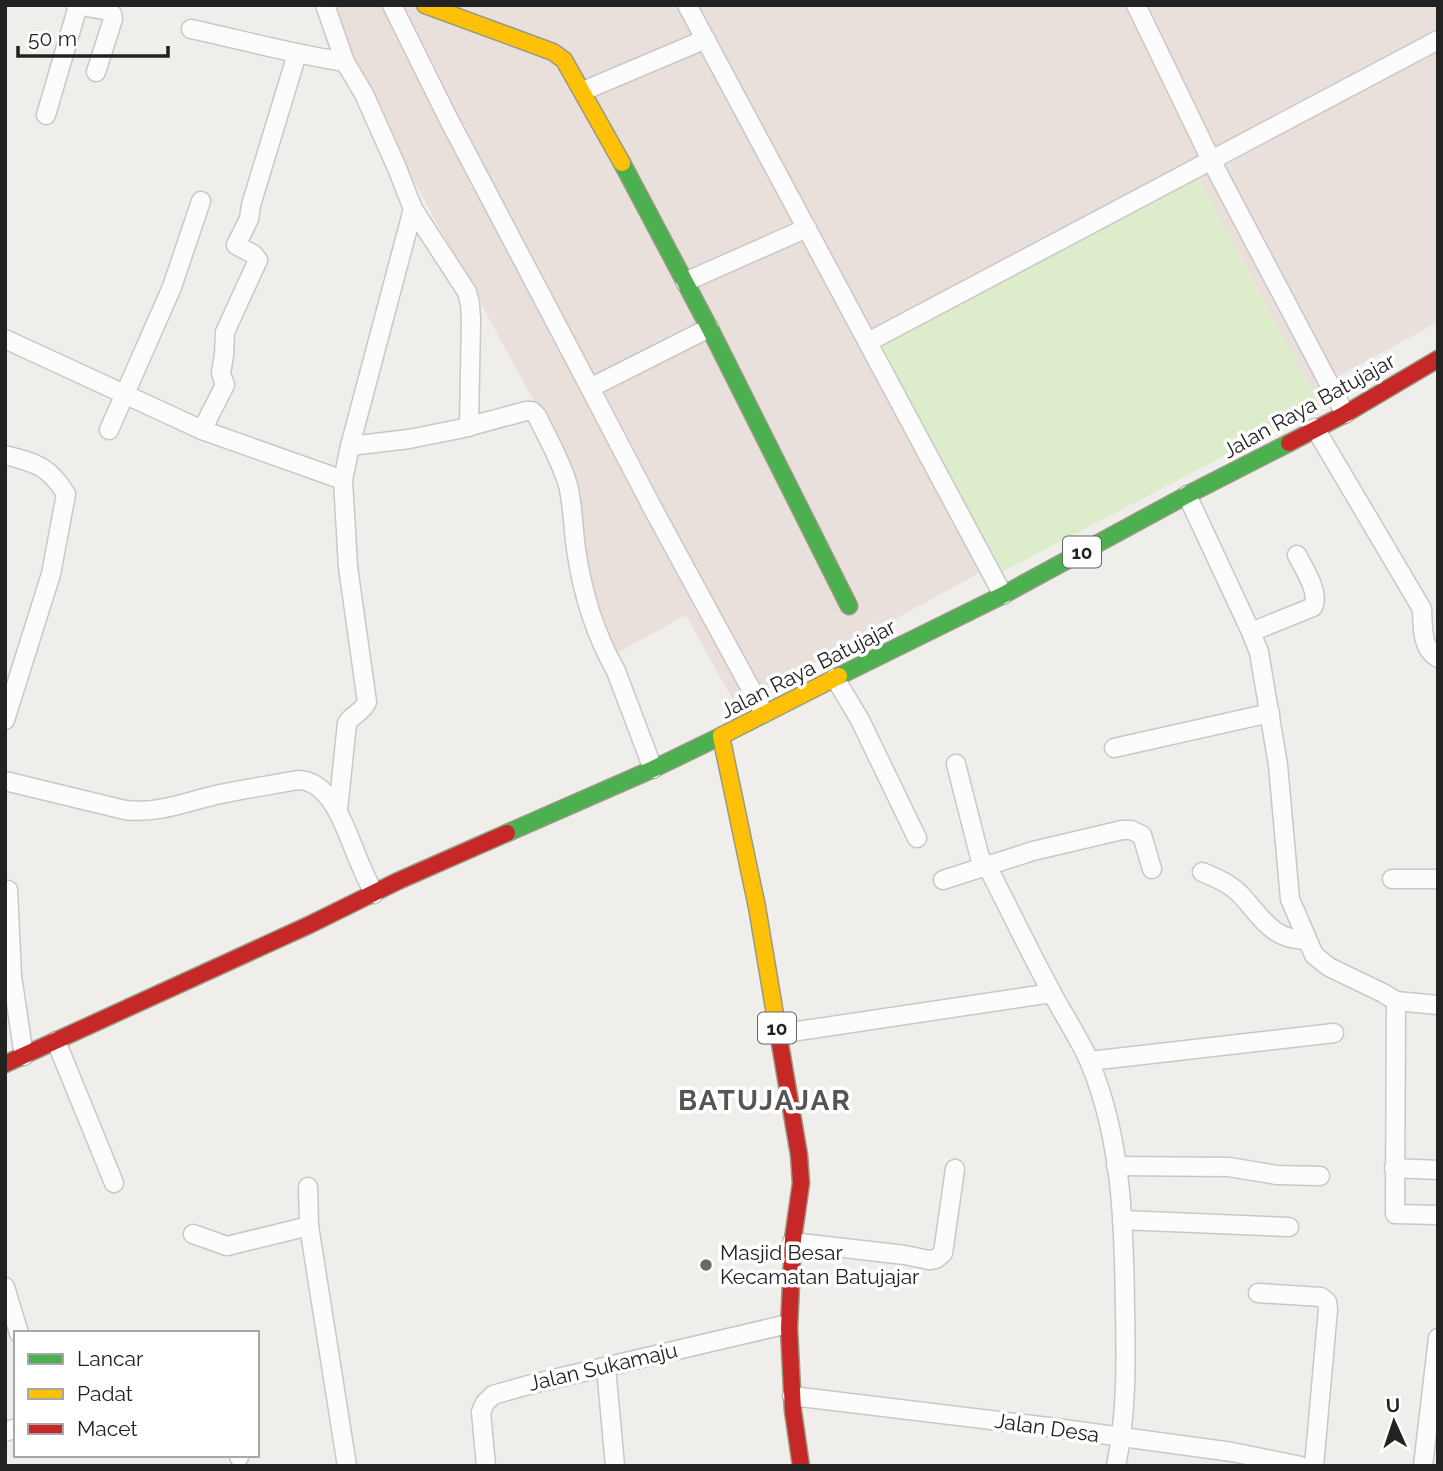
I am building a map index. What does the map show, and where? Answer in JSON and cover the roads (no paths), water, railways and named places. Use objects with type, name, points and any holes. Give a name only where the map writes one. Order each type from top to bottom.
[{"type":"main road","points":[[425,5],[559,55],[564,60],[612,142],[849,606]]},
{"type":"main road","name":"Jalan Raya Batujajar","points":[[788,1324],[792,1242],[801,1186],[800,1165],[757,907],[721,736],[1003,595],[1187,495],[1345,414],[1438,359]]},
{"type":"main road","points":[[5,1064],[398,881],[653,769],[721,736]]},
{"type":"main road","name":"10","points":[[788,1324],[792,1396],[801,1466]]},
{"type":"street","points":[[46,115],[77,5],[109,11],[112,14],[113,19],[96,72]]},
{"type":"street","points":[[326,5],[345,62],[364,94],[413,209],[467,292],[470,304],[469,427]]},
{"type":"street","points":[[392,5],[448,118],[652,507],[764,713]]},
{"type":"street","points":[[687,5],[1003,595]]},
{"type":"street","points":[[1136,5],[1211,159],[1345,414]]},
{"type":"street","points":[[191,29],[297,54],[345,62]]},
{"type":"street","points":[[583,92],[706,39]]},
{"type":"street","points":[[868,342],[1438,40]]},
{"type":"street","points":[[202,430],[225,385],[221,373],[225,332],[258,260],[253,254],[236,245],[249,219],[297,54]]},
{"type":"street","points":[[109,430],[172,287],[201,201]]},
{"type":"street","points":[[338,810],[347,723],[367,702],[348,567],[343,480],[413,209]]},
{"type":"street","points":[[685,282],[807,228]]},
{"type":"street","points":[[590,388],[709,328]]},
{"type":"street","points":[[5,339],[202,430],[343,480]]},
{"type":"street","points":[[350,446],[409,439],[469,427],[526,411],[532,411],[537,416],[568,486],[576,551],[592,616],[617,671],[653,769]]},
{"type":"street","points":[[1315,428],[1422,609],[1424,640],[1430,653],[1438,658]]},
{"type":"street","points":[[5,455],[30,460],[41,466],[60,484],[66,494],[51,574],[5,720]]},
{"type":"street","points":[[1187,495],[1259,652],[1278,765],[1290,899],[1314,955],[1329,967],[1396,1001],[1438,1005]]},
{"type":"street","points":[[1251,632],[1313,607],[1316,601],[1314,591],[1297,555]]},
{"type":"street","points":[[835,678],[860,720],[917,838]]},
{"type":"street","points":[[1114,748],[1270,713]]},
{"type":"street","points":[[956,764],[980,858],[987,866],[1090,1061],[1108,1115],[1122,1220],[1125,1367],[1122,1438],[1115,1466]]},
{"type":"street","points":[[5,781],[138,812],[155,811],[219,794],[304,780],[315,784],[338,810],[374,894]]},
{"type":"street","points":[[943,880],[1033,851],[1131,830],[1142,835],[1152,869]]},
{"type":"street","points":[[1202,872],[1224,881],[1239,893],[1270,929],[1296,940],[1307,940]]},
{"type":"street","points":[[1392,879],[1438,879]]},
{"type":"street","points":[[8,890],[12,976],[24,1056]]},
{"type":"street","points":[[778,1034],[1052,993]]},
{"type":"street","points":[[1396,1001],[1395,1214],[1438,1215]]},
{"type":"street","points":[[1090,1061],[1334,1033]]},
{"type":"street","points":[[56,1041],[114,1183]]},
{"type":"street","points":[[1116,1166],[1216,1166],[1277,1175],[1320,1176]]},
{"type":"street","points":[[1394,1168],[1438,1170]]},
{"type":"street","points":[[792,1242],[936,1259],[943,1253],[955,1169]]},
{"type":"street","points":[[308,1187],[309,1226],[347,1466]]},
{"type":"street","points":[[1122,1220],[1289,1227]]},
{"type":"street","points":[[193,1234],[227,1246],[309,1226]]},
{"type":"street","points":[[5,1287],[18,1331]]},
{"type":"street","points":[[1258,1293],[1321,1297],[1327,1302],[1314,1466]]},
{"type":"street","name":"Jalan Sukamaju","points":[[486,1466],[481,1412],[493,1395],[788,1324]]},
{"type":"street","points":[[1423,1466],[1438,1338]]},
{"type":"street","points":[[606,1367],[615,1466]]},
{"type":"street","name":"Jalan Desa","points":[[792,1396],[1232,1452],[1301,1466]]},
{"type":"place","name":"Masjid Besar Kecamatan Batujajar","points":[[706,1265]]},
{"type":"district","name":"BATUJAJAR","points":[[765,1100]]}]
